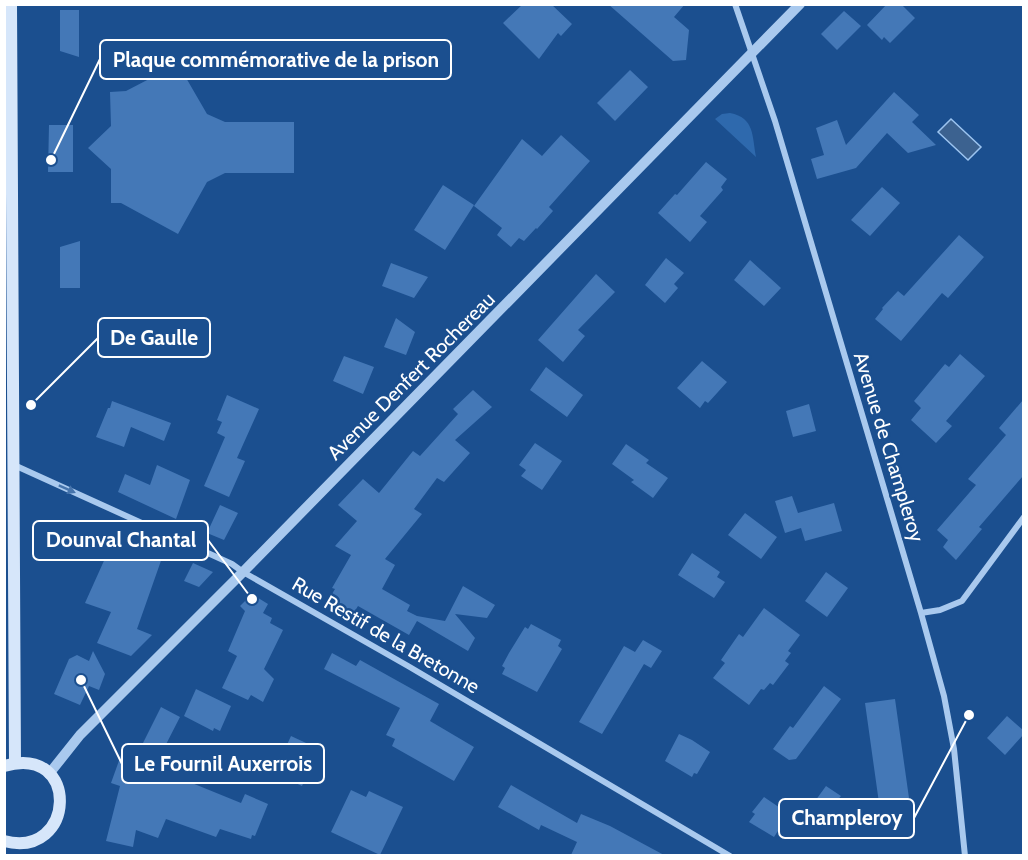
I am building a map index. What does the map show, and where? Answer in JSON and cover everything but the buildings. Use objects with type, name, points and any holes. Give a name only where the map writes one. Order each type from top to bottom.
[{"type":"main road","points":[[10,4],[13,465],[10,764],[33,765],[49,774],[57,784],[61,795],[58,820],[51,831],[41,839],[12,847]]},
{"type":"street","name":"Avenue de Champleroy","points":[[735,4],[771,109],[944,696],[954,749],[965,855]]},
{"type":"street","name":"Avenue Denfert Rochereau","points":[[49,774],[80,735],[800,4]]},
{"type":"street","name":"Rue Restif de la Bretonne","points":[[13,465],[222,559],[730,855]]},
{"type":"street","points":[[921,613],[940,610],[962,601],[1023,517]]},
{"type":"shaded area","points":[[730,113],[744,119],[751,129],[756,157],[715,119],[722,114]]},
{"type":"shaded area","points":[[951,119],[981,147],[968,160],[938,132]]},
{"type":"place","name":"Plaque commémorative de la prison","points":[[51,160]]},
{"type":"place","name":"De Gaulle","points":[[31,405]]},
{"type":"place","name":"Dounval Chantal","points":[[252,599]]},
{"type":"place","name":"Le Fournil Auxerrois","points":[[81,680]]},
{"type":"place","name":"Champleroy","points":[[969,715]]}]
